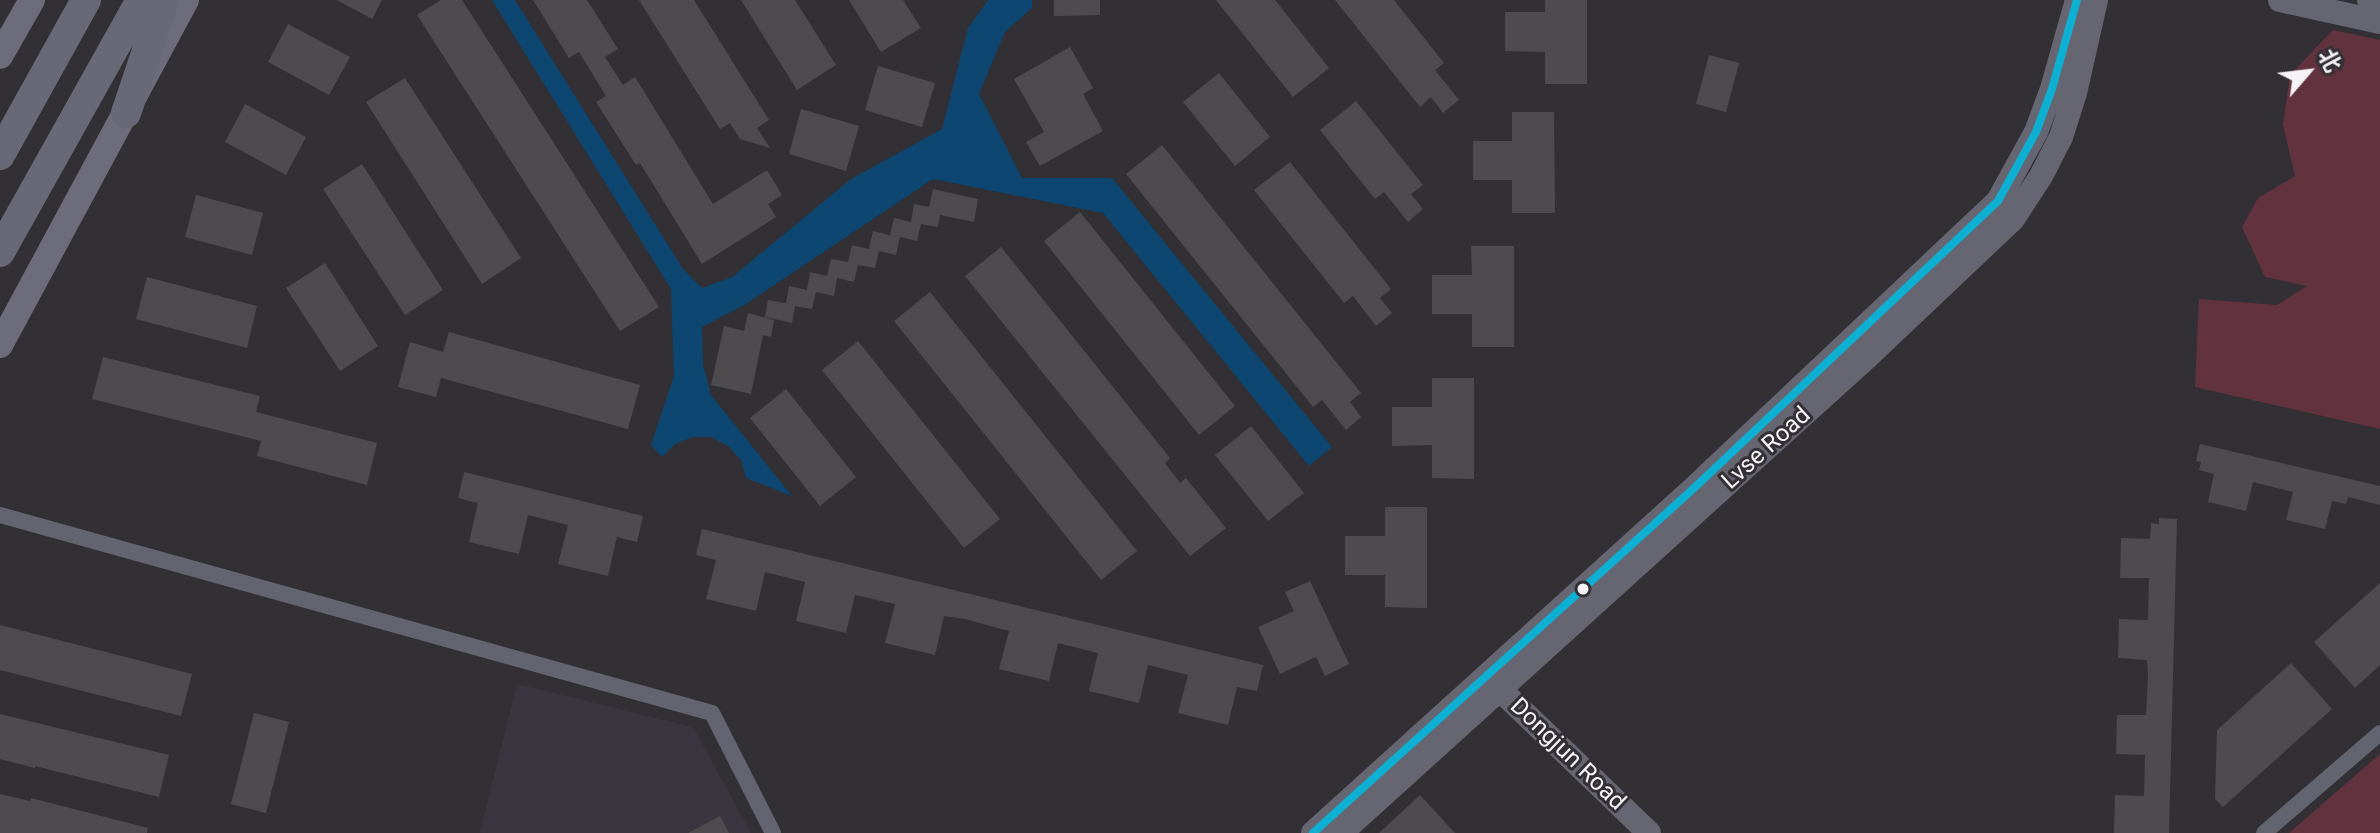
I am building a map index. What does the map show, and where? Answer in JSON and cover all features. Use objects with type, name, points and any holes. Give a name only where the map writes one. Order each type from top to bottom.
[{"type":"highway","points":[[0,155],[86,0]]},
{"type":"highway","points":[[0,252],[141,0]]},
{"type":"highway","points":[[126,113],[164,0]]},
{"type":"main road","points":[[0,56],[32,0]]},
{"type":"main road","points":[[0,345],[186,0]]},
{"type":"main road","name":"Lvse Road","points":[[1341,833],[1998,201],[2036,132],[2077,0]]},
{"type":"main road","name":"Lvse Road","points":[[1313,833],[1493,684],[1866,358],[2013,219],[2041,176],[2061,137],[2075,93],[2096,0]]},
{"type":"main road","points":[[2280,0],[2380,22]]},
{"type":"main road","points":[[2369,0],[2380,2]]},
{"type":"main road","name":"Dongjun Road","points":[[1493,684],[1649,833]]},
{"type":"street","points":[[0,515],[712,713],[773,833]]},
{"type":"street","points":[[2269,830],[2380,733]]},
{"type":"shaded area","points":[[2333,30],[2380,40],[2380,429],[2195,387],[2199,299],[2277,305],[2307,286],[2265,277],[2242,227],[2258,198],[2295,176],[2283,125],[2290,75]]},
{"type":"shaded area","points":[[517,684],[693,727],[751,833],[480,833]]},
{"type":"shaded area","points":[[2380,754],[2380,833],[2289,833]]},
{"type":"water","points":[[492,0],[515,0],[683,269],[702,288],[732,277],[851,179],[942,129],[968,28],[988,0],[1032,0],[1032,8],[1005,32],[979,94],[1022,178],[1112,178],[1332,447],[1309,466],[1103,213],[933,179],[746,304],[702,327],[703,365],[711,395],[792,496],[746,478],[741,460],[728,446],[711,437],[693,437],[675,444],[662,457],[651,445],[674,376],[671,289]]},
{"type":"building","points":[[337,0],[382,0],[372,19]]},
{"type":"building","points":[[441,0],[462,0],[659,307],[620,331],[417,15]]},
{"type":"building","points":[[533,0],[587,0],[618,49],[605,57],[623,85],[635,77],[713,204],[767,170],[782,195],[768,204],[776,217],[702,264],[640,163],[636,165],[596,102],[606,96],[579,52],[569,58]]},
{"type":"building","points":[[639,0],[694,0],[769,120],[757,128],[770,148],[740,139],[730,123],[720,129]]},
{"type":"building","points":[[741,0],[795,0],[836,65],[797,90]]},
{"type":"building","points":[[849,0],[903,0],[921,28],[881,52]]},
{"type":"building","points":[[1054,0],[1100,0],[1100,15],[1054,16]]},
{"type":"building","points":[[1216,0],[1275,0],[1329,68],[1293,97]]},
{"type":"building","points":[[1335,0],[1394,0],[1444,63],[1435,70],[1459,100],[1443,113],[1431,97],[1420,107]]},
{"type":"building","points":[[1545,0],[1587,0],[1587,84],[1545,84],[1545,52],[1505,51],[1505,12],[1545,12]]},
{"type":"building","points":[[288,24],[350,57],[329,95],[268,62]]},
{"type":"building","points":[[1070,47],[1093,88],[1083,94],[1103,131],[1040,166],[1026,142],[1044,132],[1014,79]]},
{"type":"building","points":[[1709,55],[1739,63],[1726,112],[1696,104]]},
{"type":"building","points":[[878,66],[935,83],[922,127],[865,110]]},
{"type":"building","points":[[1219,73],[1270,137],[1235,166],[1183,102]]},
{"type":"building","points":[[405,78],[521,258],[482,284],[366,102]]},
{"type":"building","points":[[1356,101],[1423,185],[1411,194],[1423,209],[1408,222],[1384,192],[1375,199],[1320,130]]},
{"type":"building","points":[[245,104],[306,137],[286,175],[225,142]]},
{"type":"building","points":[[801,109],[859,126],[846,171],[789,154]]},
{"type":"building","points":[[1512,112],[1554,112],[1555,213],[1512,213],[1512,180],[1473,180],[1473,141],[1512,141]]},
{"type":"building","points":[[1162,145],[1361,393],[1350,402],[1361,417],[1346,430],[1322,400],[1313,407],[1126,174]]},
{"type":"building","points":[[1290,162],[1391,289],[1380,298],[1392,313],[1376,326],[1353,296],[1344,303],[1254,190]]},
{"type":"building","points":[[362,164],[443,290],[405,315],[323,189]]},
{"type":"building","points":[[933,189],[978,199],[974,222],[940,215],[938,227],[921,224],[917,241],[900,237],[896,255],[879,251],[875,268],[858,265],[854,282],[837,278],[834,296],[807,290],[810,272],[827,276],[831,259],[848,262],[852,245],[869,249],[873,231],[897,237],[890,235],[894,218],[911,222],[914,204],[929,207]]},
{"type":"building","points":[[196,195],[263,213],[252,255],[185,237]]},
{"type":"building","points":[[1080,212],[1235,406],[1199,435],[1044,241]]},
{"type":"building","points":[[1471,246],[1514,246],[1514,347],[1472,347],[1472,314],[1432,314],[1432,275],[1472,275]]},
{"type":"building","points":[[1001,247],[1170,458],[1165,463],[1180,483],[1186,478],[1226,528],[1190,556],[965,276]]},
{"type":"building","points":[[325,263],[378,346],[340,371],[286,288]]},
{"type":"building","points":[[147,277],[257,306],[247,348],[136,319]]},
{"type":"building","points":[[789,286],[816,292],[812,309],[795,306],[792,323],[765,317],[768,300],[790,304],[786,303]]},
{"type":"building","points":[[930,292],[1137,551],[1101,580],[894,321]]},
{"type":"building","points":[[748,313],[774,320],[771,337],[763,335],[751,394],[711,385],[724,326],[744,331]]},
{"type":"building","points":[[449,332],[640,385],[628,429],[441,378],[436,397],[398,387],[410,342],[443,352]]},
{"type":"building","points":[[858,341],[1000,519],[964,548],[822,370]]},
{"type":"building","points":[[103,357],[260,396],[256,412],[377,443],[367,485],[257,456],[261,441],[92,399]]},
{"type":"building","points":[[1432,378],[1474,378],[1474,479],[1432,478],[1432,445],[1392,446],[1392,407],[1432,407]]},
{"type":"building","points":[[786,389],[856,477],[820,506],[750,418]]},
{"type":"building","points":[[1251,426],[1304,493],[1268,521],[1215,455]]},
{"type":"building","points":[[2200,444],[2380,486],[2380,505],[2348,497],[2346,504],[2332,501],[2325,529],[2286,520],[2293,492],[2253,482],[2246,511],[2208,502],[2214,474],[2199,470],[2201,462],[2196,461]]},
{"type":"building","points":[[464,472],[643,516],[637,542],[617,537],[608,576],[558,564],[568,525],[528,515],[519,554],[469,542],[478,503],[458,498]]},
{"type":"building","points":[[1385,507],[1427,507],[1427,608],[1385,607],[1385,575],[1345,575],[1345,536],[1385,536]]},
{"type":"building","points":[[2159,518],[2177,519],[2169,833],[2114,833],[2115,795],[2144,796],[2145,755],[2116,754],[2117,715],[2146,715],[2148,675],[2147,660],[2118,658],[2119,619],[2148,620],[2149,578],[2120,578],[2121,538],[2150,539],[2151,523],[2159,524]]},
{"type":"building","points":[[702,529],[1263,665],[1257,691],[1237,687],[1228,725],[1178,713],[1188,675],[1148,665],[1139,703],[1089,691],[1098,653],[1058,643],[1049,681],[999,669],[1009,631],[965,619],[944,616],[935,655],[885,643],[895,604],[855,595],[846,633],[796,621],[805,582],[765,572],[756,611],[706,599],[716,560],[696,555]]},
{"type":"building","points":[[1310,581],[1349,664],[1325,676],[1316,657],[1280,674],[1258,627],[1294,611],[1285,592]]},
{"type":"building","points":[[2380,583],[2380,665],[2355,688],[2314,642]]},
{"type":"building","points":[[0,625],[192,674],[181,716],[0,670]]},
{"type":"building","points":[[2291,663],[2332,709],[2223,807],[2215,799],[2217,730]]},
{"type":"building","points":[[254,713],[289,722],[266,813],[231,804]]},
{"type":"building","points":[[0,714],[169,755],[159,797],[0,759]]},
{"type":"building","points":[[0,794],[30,801],[31,798],[148,828],[147,833],[0,833]]},
{"type":"building","points":[[1420,795],[1455,833],[1379,833]]},
{"type":"building","points":[[720,816],[729,833],[688,833]]},
{"type":"transit line","points":[[1313,833],[1693,489],[1998,201],[2036,132],[2052,89],[2077,0]]}]
